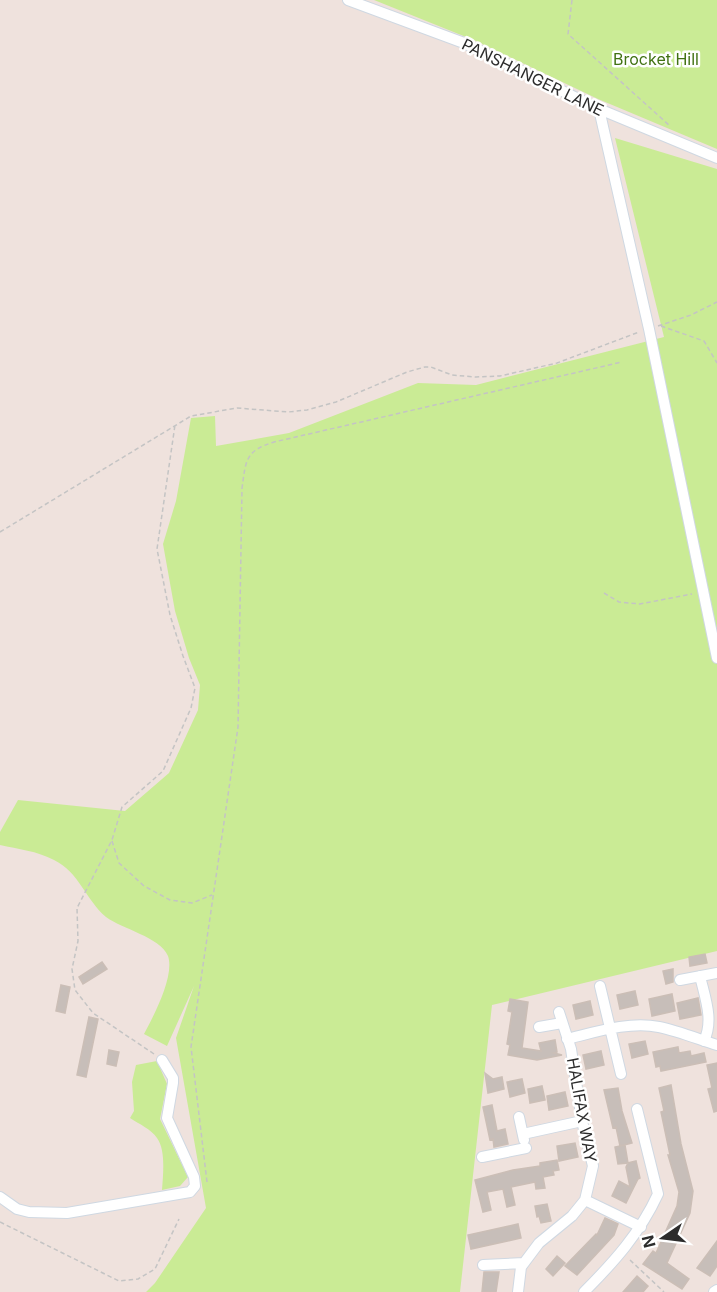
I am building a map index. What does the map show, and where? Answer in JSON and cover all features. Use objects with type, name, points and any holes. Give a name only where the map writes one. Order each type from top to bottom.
[{"type":"street","name":"PANSHANGER LANE","points":[[348,0],[464,43],[599,109],[717,158]]},
{"type":"street","points":[[599,109],[649,329],[717,658]]},
{"type":"street","points":[[680,980],[717,973]]},
{"type":"street","points":[[700,976],[710,1022],[704,1041]]},
{"type":"street","points":[[600,986],[621,1074]]},
{"type":"street","name":"HALIFAX WAY","points":[[518,1292],[519,1275],[524,1263],[539,1243],[572,1216],[585,1200],[593,1166],[582,1121],[571,1049],[560,1017],[539,1027]]},
{"type":"street","points":[[567,1039],[610,1029],[633,1026],[658,1027],[717,1045]]},
{"type":"street","points":[[0,1197],[17,1209],[29,1212],[67,1213],[190,1192],[195,1186],[194,1177],[166,1118],[173,1078],[162,1060]]},
{"type":"street","points":[[584,1292],[621,1253],[641,1227],[658,1194],[637,1109]]},
{"type":"street","points":[[482,1157],[526,1150],[519,1117]]},
{"type":"street","points":[[523,1134],[582,1121]]},
{"type":"street","points":[[585,1200],[641,1227]]},
{"type":"street","points":[[483,1265],[524,1263]]},
{"type":"path","points":[[572,0],[568,34],[671,127]]},
{"type":"path","points":[[0,532],[191,416],[237,408],[288,412],[307,410],[336,402],[406,372],[425,367],[452,375],[476,377],[500,376],[533,369],[557,363],[661,326],[717,302]]},
{"type":"path","points":[[661,326],[704,341],[717,363]]},
{"type":"path","points":[[207,1182],[191,1047],[238,727],[242,488],[245,462],[257,447],[274,442],[622,362]]},
{"type":"path","points":[[162,1060],[136,1040],[93,1013],[75,990],[72,969],[78,941],[77,909],[111,840],[122,807],[163,771],[191,708],[195,688],[170,615],[157,549],[175,425]]},
{"type":"path","points":[[604,593],[618,602],[640,604],[702,591]]},
{"type":"path","points":[[111,840],[119,863],[144,886],[170,900],[192,903],[212,895]]},
{"type":"path","points":[[0,1222],[119,1281],[138,1279],[156,1269],[180,1219]]},
{"type":"path","points":[[621,1253],[664,1292]]},
{"type":"green space","name":"Brocket Hill","points":[[374,0],[717,0],[717,149],[598,99],[476,41]]},
{"type":"green space","points":[[615,138],[717,169],[717,951],[492,1005],[460,1292],[146,1292],[155,1283],[206,1208],[176,1038],[194,986],[167,1046],[144,1034],[166,985],[169,964],[164,949],[149,938],[106,917],[63,865],[41,854],[0,845],[0,832],[18,800],[125,811],[169,773],[198,710],[200,685],[175,611],[163,544],[176,501],[191,418],[215,416],[216,446],[289,433],[418,383],[476,385],[664,337]]},
{"type":"green space","points":[[157,1061],[167,1084],[160,1119],[188,1177],[180,1186],[162,1190],[163,1163],[160,1143],[152,1132],[130,1118],[134,1111],[132,1082],[136,1065]]},
{"type":"building","points":[[705,954],[707,963],[690,966],[689,957]]},
{"type":"building","points":[[102,962],[107,969],[83,984],[79,977]]},
{"type":"building","points":[[673,969],[673,982],[666,984],[663,971]]},
{"type":"building","points":[[61,985],[70,987],[65,1013],[56,1011]]},
{"type":"building","points":[[635,991],[638,1005],[620,1009],[617,995]]},
{"type":"building","points":[[672,994],[675,1011],[652,1016],[649,999]]},
{"type":"building","points":[[698,998],[701,1015],[680,1019],[677,1003]]},
{"type":"building","points":[[510,999],[528,1002],[522,1048],[541,1051],[539,1043],[555,1040],[557,1052],[554,1053],[562,1055],[537,1060],[508,1055],[510,1045],[507,1044],[512,1012],[508,1011]]},
{"type":"building","points":[[590,1001],[593,1015],[576,1019],[573,1005]]},
{"type":"building","points":[[89,1017],[98,1019],[86,1077],[77,1075]]},
{"type":"building","points":[[645,1041],[648,1054],[632,1058],[629,1044]]},
{"type":"building","points":[[678,1047],[679,1053],[690,1051],[691,1056],[704,1053],[706,1062],[661,1071],[660,1066],[656,1067],[653,1052]]},
{"type":"building","points":[[109,1050],[119,1052],[116,1066],[107,1064]]},
{"type":"building","points":[[601,1051],[604,1065],[586,1069],[583,1055]]},
{"type":"building","points":[[717,1063],[717,1111],[714,1112],[708,1089],[712,1088],[707,1065]]},
{"type":"building","points":[[485,1073],[493,1079],[502,1077],[504,1089],[488,1093]]},
{"type":"building","points":[[522,1079],[525,1093],[510,1097],[507,1082]]},
{"type":"building","points":[[671,1085],[681,1144],[693,1191],[690,1213],[667,1263],[689,1279],[682,1289],[643,1264],[653,1251],[656,1253],[677,1206],[679,1192],[668,1155],[670,1155],[661,1112],[664,1111],[659,1088]]},
{"type":"building","points":[[542,1086],[545,1100],[530,1103],[528,1089]]},
{"type":"building","points":[[618,1088],[632,1143],[620,1146],[604,1090]]},
{"type":"building","points":[[565,1092],[568,1106],[549,1110],[547,1096]]},
{"type":"building","points":[[492,1105],[497,1131],[505,1129],[508,1144],[494,1147],[493,1139],[490,1140],[483,1107]]},
{"type":"building","points":[[575,1143],[578,1157],[559,1161],[557,1146]]},
{"type":"building","points":[[625,1145],[628,1163],[618,1164],[615,1147]]},
{"type":"building","points":[[557,1160],[559,1170],[553,1171],[554,1175],[543,1177],[545,1188],[536,1189],[535,1182],[511,1187],[515,1205],[507,1207],[503,1189],[487,1192],[491,1210],[483,1212],[475,1180],[540,1166],[540,1163]]},
{"type":"building","points":[[636,1161],[640,1178],[626,1203],[612,1196],[619,1181],[630,1187],[626,1167],[628,1163]]},
{"type":"building","points":[[547,1204],[551,1221],[541,1223],[535,1206]]},
{"type":"building","points":[[605,1218],[618,1224],[614,1235],[577,1275],[565,1266],[597,1235]]},
{"type":"building","points":[[518,1224],[521,1238],[471,1249],[468,1235]]},
{"type":"building","points":[[717,1241],[717,1266],[710,1276],[697,1268]]},
{"type":"building","points":[[557,1256],[565,1263],[553,1276],[546,1269]]},
{"type":"building","points":[[484,1272],[499,1272],[496,1292],[482,1292]]},
{"type":"building","points":[[637,1276],[648,1286],[643,1292],[623,1292]]}]
